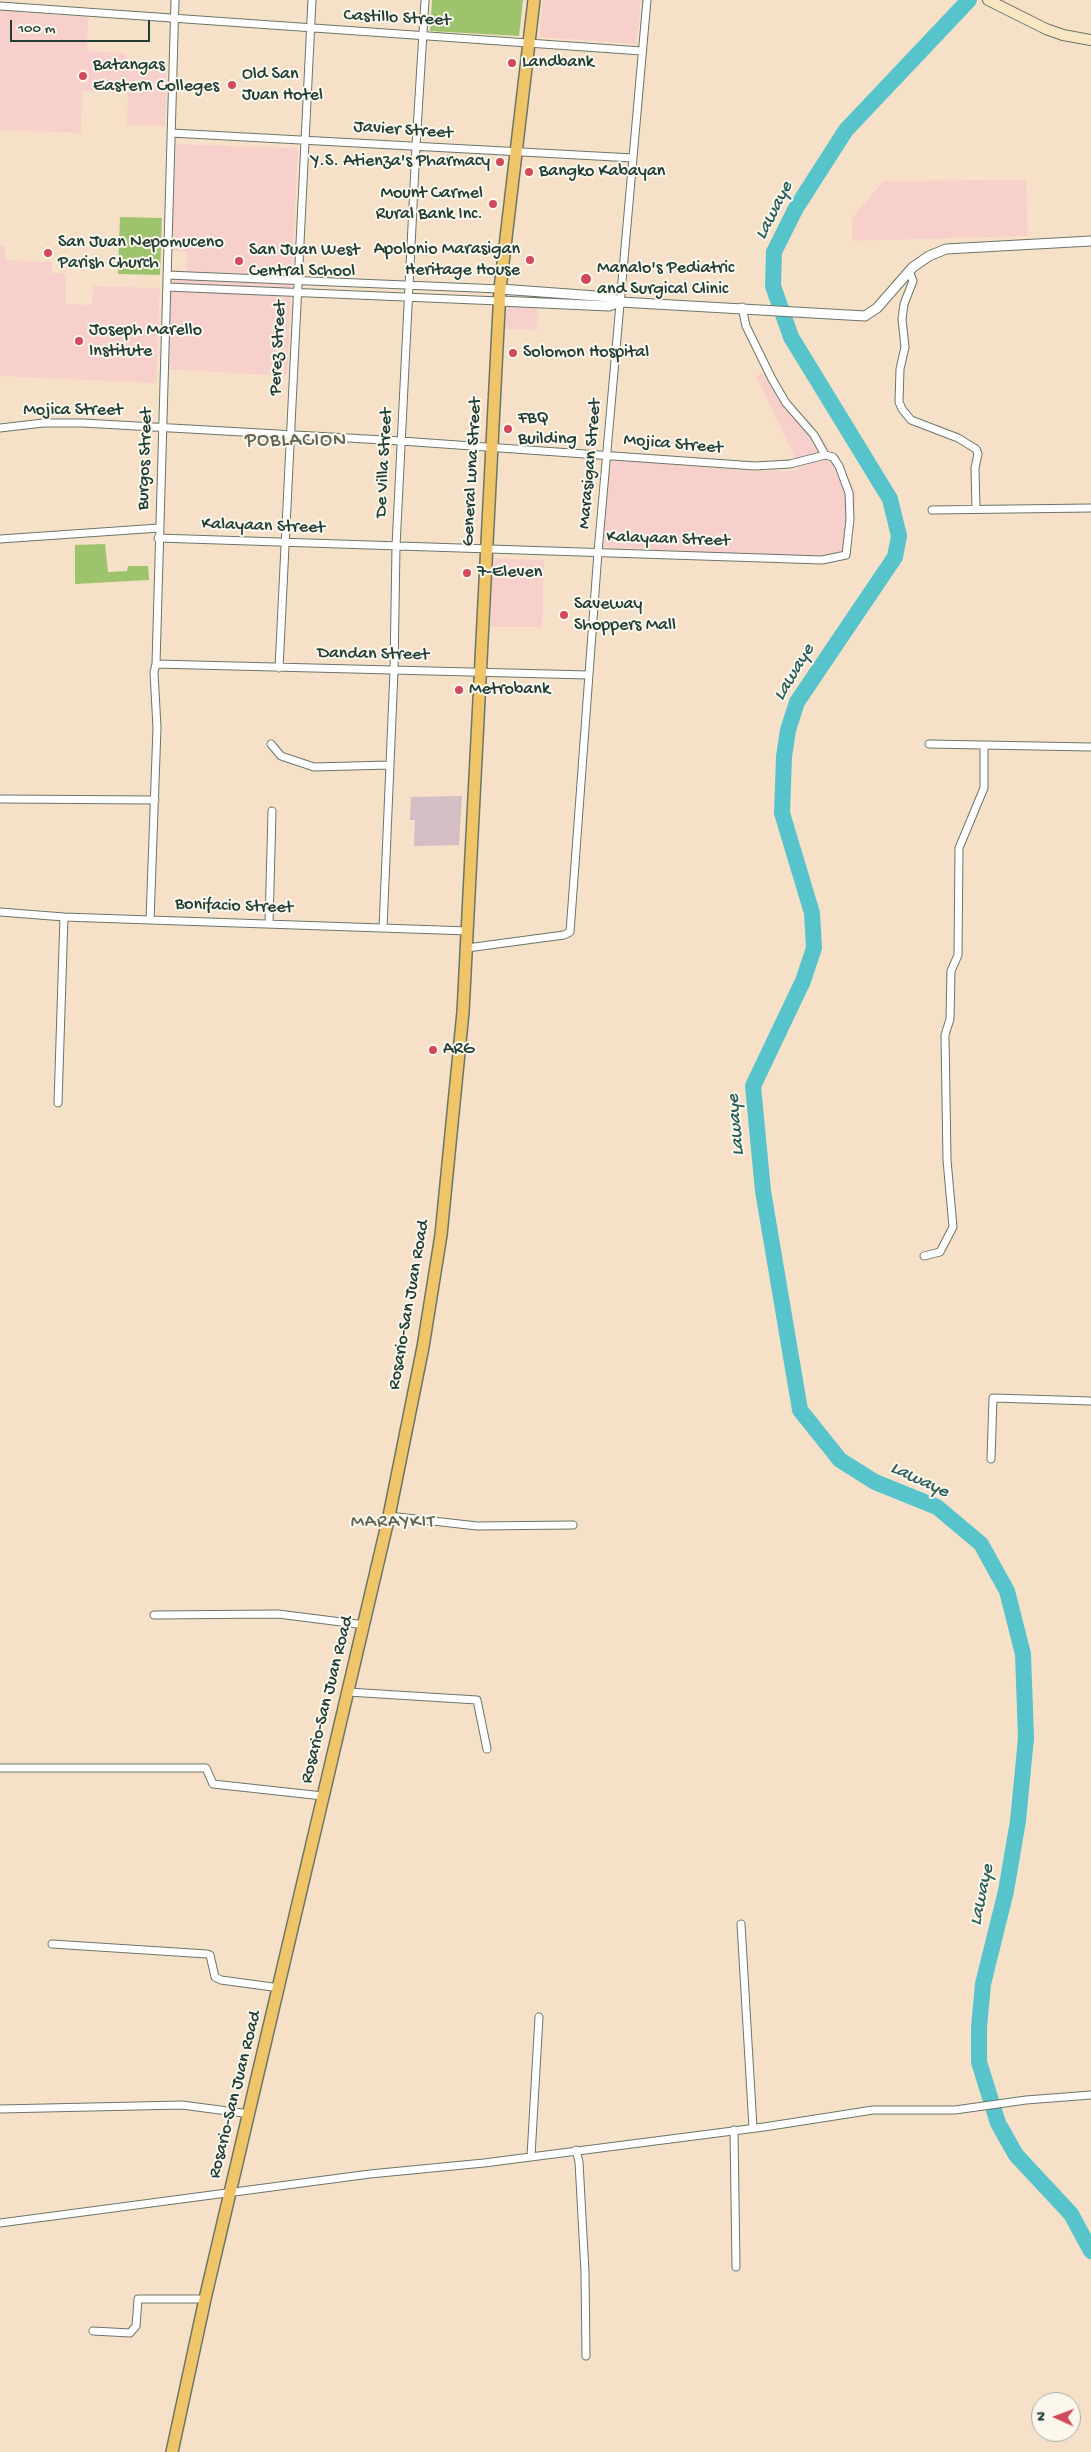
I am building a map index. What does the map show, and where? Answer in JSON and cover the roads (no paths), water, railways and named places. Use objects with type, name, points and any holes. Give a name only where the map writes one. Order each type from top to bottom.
[{"type":"main road","name":"General Luna Street","points":[[467,948],[500,295],[534,0]]},
{"type":"main road","points":[[988,0],[1055,32],[1091,40]]},
{"type":"main road","name":"Rosario-San Juan Road","points":[[172,2452],[389,1516],[423,1347],[441,1235],[460,1060],[467,948]]},
{"type":"street","name":"Burgos Street","points":[[150,920],[157,728],[154,672],[156,664],[158,538],[175,0]]},
{"type":"street","name":"Perez Street","points":[[278,668],[312,0]]},
{"type":"street","name":"De Villa Street","points":[[383,928],[394,670],[396,546],[425,0]]},
{"type":"street","name":"Marasigan Street","points":[[467,948],[564,935],[570,932],[598,552],[646,0]]},
{"type":"street","name":"Castillo Street","points":[[0,6],[642,51]]},
{"type":"street","name":"Javier Street","points":[[171,133],[633,158]]},
{"type":"street","points":[[167,287],[408,297],[500,295],[610,297],[620,302],[858,316],[871,314],[909,271],[930,256],[946,249],[1091,241]]},
{"type":"street","points":[[909,271],[913,281],[904,304],[902,319],[905,347],[900,369],[900,402],[902,410],[911,420],[924,427],[958,438],[976,449],[978,454],[976,509]]},
{"type":"street","points":[[167,274],[409,285],[500,295]]},
{"type":"street","points":[[233,277],[233,290]]},
{"type":"street","points":[[744,308],[746,326],[772,379],[786,403],[814,435],[825,455]]},
{"type":"street","name":"Mojica Street","points":[[0,428],[43,422],[290,434],[606,454],[755,466],[790,464],[825,455],[833,457],[844,474],[849,493],[850,519],[846,556]]},
{"type":"street","points":[[932,510],[1091,508]]},
{"type":"street","points":[[0,539],[159,528]]},
{"type":"street","name":"Kalayaan Street","points":[[158,538],[822,560],[846,556]]},
{"type":"street","name":"Dandan Street","points":[[156,664],[588,675]]},
{"type":"street","points":[[271,744],[281,756],[314,767],[390,765]]},
{"type":"street","points":[[929,744],[1091,747]]},
{"type":"street","points":[[924,1256],[940,1252],[953,1227],[948,1160],[945,1035],[950,1019],[951,972],[958,955],[960,848],[984,788],[984,746]]},
{"type":"street","points":[[0,799],[155,800]]},
{"type":"street","points":[[269,923],[272,811]]},
{"type":"street","name":"Bonifacio Street","points":[[0,912],[64,917],[468,931]]},
{"type":"street","points":[[58,1103],[64,917]]},
{"type":"street","points":[[991,1459],[993,1398],[1091,1401]]},
{"type":"street","points":[[389,1516],[476,1526],[573,1525]]},
{"type":"street","points":[[154,1615],[278,1614],[364,1624]]},
{"type":"street","points":[[348,1692],[477,1700],[487,1749]]},
{"type":"street","points":[[0,1768],[206,1768],[213,1784],[323,1796]]},
{"type":"street","points":[[741,1924],[753,2128]]},
{"type":"street","points":[[52,1944],[207,1954],[211,1958],[213,1972],[221,1980],[280,1988]]},
{"type":"street","points":[[530,2156],[539,2017]]},
{"type":"street","points":[[0,2223],[370,2174],[753,2128],[873,2110],[955,2110],[1026,2100],[1091,2095]]},
{"type":"street","points":[[0,2109],[182,2105],[250,2114]]},
{"type":"street","points":[[734,2130],[736,2267]]},
{"type":"street","points":[[576,2150],[585,2272],[586,2356]]},
{"type":"street","points":[[92,2331],[130,2333],[136,2326],[138,2299],[206,2299]]},
{"type":"waterway","name":"Lawaye","points":[[969,0],[846,130],[796,208],[774,252],[773,286],[791,337],[890,499],[899,536],[895,557],[797,702],[788,730],[784,757],[782,813],[812,913],[814,948],[803,981],[753,1086],[763,1191],[800,1410],[840,1460],[875,1482],[937,1507],[981,1544],[1007,1591],[1023,1654],[1026,1738],[1018,1821],[1006,1891],[983,1984],[979,2027],[979,2062],[998,2123],[1016,2155],[1071,2214],[1091,2251]]},
{"type":"place","name":"Landbank","points":[[512,63]]},
{"type":"place","name":"Batangas Eastern Colleges","points":[[83,76]]},
{"type":"place","name":"Old San Juan Hotel","points":[[232,85]]},
{"type":"place","name":"Y.S. Atienza's Pharmacy","points":[[500,162]]},
{"type":"place","name":"Bangko Kabayan","points":[[529,172]]},
{"type":"place","name":"Mount Carmel Rural Bank Inc.","points":[[493,204]]},
{"type":"place","name":"San Juan Nepomuceno Parish Church","points":[[48,253]]},
{"type":"place","name":"Apolonio Marasigan Heritage House","points":[[530,260]]},
{"type":"place","name":"San Juan West Central School","points":[[239,261]]},
{"type":"place","name":"Manalo's Pediatric and Surgical Clinic","points":[[586,279]]},
{"type":"place","name":"Joseph Marello Institute","points":[[79,341]]},
{"type":"place","name":"Solomon Hospital","points":[[513,353]]},
{"type":"place","name":"FBQ Building","points":[[508,429]]},
{"type":"place","name":"7-Eleven","points":[[467,573]]},
{"type":"place","name":"Saveway Shoppers Mall","points":[[564,615]]},
{"type":"place","name":"Metrobank","points":[[459,690]]},
{"type":"place","name":"ARG","points":[[433,1050]]},
{"type":"district","name":"POBLACION","points":[[296,442]]},
{"type":"district","name":"MARAYKIT","points":[[393,1523]]}]
